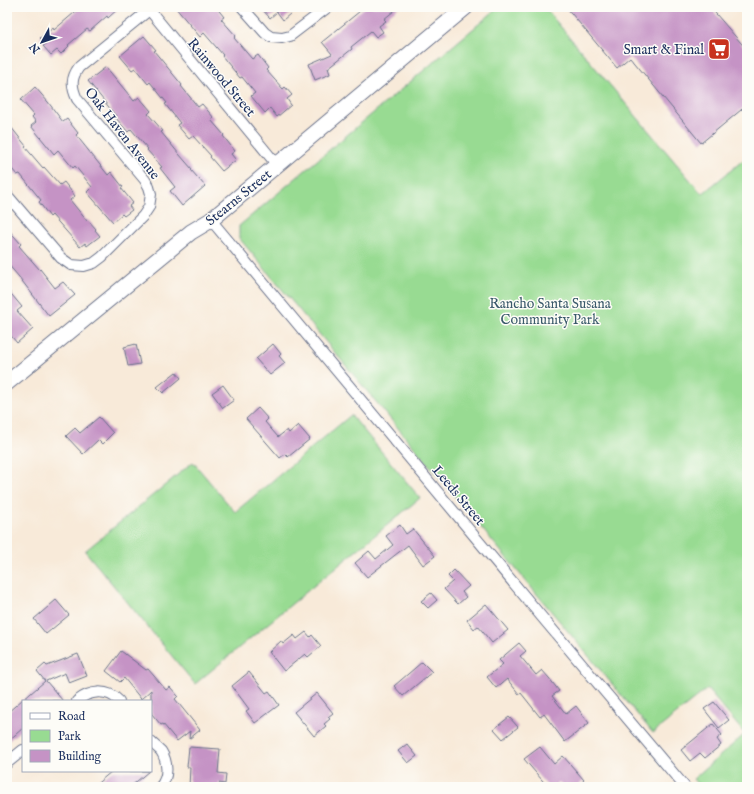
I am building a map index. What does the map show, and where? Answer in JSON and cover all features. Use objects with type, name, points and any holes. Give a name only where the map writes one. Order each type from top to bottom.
[{"type":"main road","name":"Stearns Street","points":[[9,378],[191,232],[211,220],[466,7]]},
{"type":"street","points":[[242,7],[265,33],[271,37],[277,38],[290,36],[328,7]]},
{"type":"street","name":"Rainwood Street","points":[[148,8],[277,165]]},
{"type":"street","name":"Oak Haven Avenue","points":[[7,195],[61,258],[71,265],[84,266],[94,263],[102,257],[143,216],[149,207],[151,194],[149,187],[145,180],[77,99],[74,92],[73,82],[74,74],[79,67],[148,8]]},
{"type":"street","name":"Leeds Street","points":[[211,220],[685,787]]},
{"type":"street","points":[[77,700],[90,693],[100,692],[108,694],[118,700]]},
{"type":"street","points":[[152,743],[160,749],[167,766],[166,776],[160,787]]},
{"type":"street","points":[[7,763],[22,751]]},
{"type":"green space","name":"Rancho Santa Susana Community Park","points":[[499,7],[544,7],[702,194],[747,157],[747,783],[742,787],[700,787],[693,779],[745,734],[707,689],[653,733],[239,238],[239,226]]},
{"type":"green space","points":[[351,415],[420,498],[195,684],[85,551],[193,462],[235,512]]},
{"type":"building","points":[[81,7],[120,7],[90,31],[87,29],[68,45],[69,46],[61,54],[57,50],[51,55],[43,46],[46,44],[40,38],[53,28],[54,30]]},
{"type":"building","points":[[175,7],[216,7],[224,17],[221,19],[236,36],[234,38],[252,59],[258,55],[268,68],[266,70],[283,89],[285,87],[292,95],[287,99],[291,105],[277,117],[270,108],[265,113],[251,96],[255,93],[242,77],[240,78],[204,33],[200,37]]},
{"type":"building","points":[[260,7],[298,7],[283,20],[277,12],[270,18]]},
{"type":"building","points":[[365,7],[399,7],[384,19],[386,21],[379,26],[383,32],[376,37],[371,31],[351,47],[352,49],[328,68],[330,74],[315,80],[309,64],[332,54],[322,42]]},
{"type":"building","points":[[566,7],[710,7],[747,50],[747,105],[701,143],[630,57],[617,68]]},
{"type":"building","points":[[144,36],[198,107],[202,104],[214,118],[211,120],[235,151],[231,154],[236,160],[222,171],[193,136],[189,139],[177,125],[180,123],[165,104],[167,103],[150,82],[148,84],[135,68],[132,70],[120,56]]},
{"type":"building","points":[[106,67],[134,101],[139,97],[151,111],[148,114],[163,131],[161,132],[205,186],[182,206],[170,191],[175,187],[160,168],[162,167],[131,129],[128,132],[115,117],[116,116],[88,81]]},
{"type":"building","points":[[35,87],[63,122],[67,119],[78,133],[76,135],[108,175],[111,172],[123,187],[121,188],[133,203],[129,206],[132,210],[124,216],[122,214],[113,222],[87,192],[92,187],[75,166],[73,168],[58,150],[54,154],[31,126],[36,122],[32,117],[34,115],[21,100]]},
{"type":"building","points":[[7,122],[26,146],[25,147],[43,168],[44,167],[60,185],[64,182],[75,196],[70,200],[87,221],[88,220],[96,229],[95,230],[100,236],[87,246],[85,243],[80,247],[52,215],[50,217],[39,202],[41,200],[20,174],[17,175],[7,163]]},
{"type":"building","points":[[7,228],[21,244],[19,246],[55,288],[63,282],[75,295],[49,316],[7,263]]},
{"type":"building","points":[[7,289],[22,307],[17,311],[33,329],[17,343],[7,331]]},
{"type":"building","points":[[136,344],[140,364],[128,366],[124,347]]},
{"type":"building","points":[[273,344],[281,354],[279,356],[285,363],[270,375],[256,359]]},
{"type":"building","points":[[176,372],[181,378],[163,393],[157,387]]},
{"type":"building","points":[[223,385],[234,400],[223,408],[212,393]]},
{"type":"building","points":[[258,408],[268,419],[265,422],[278,437],[287,430],[289,433],[298,425],[310,439],[288,457],[285,454],[280,458],[246,419]]},
{"type":"building","points":[[99,417],[113,433],[102,444],[98,440],[83,454],[66,436],[75,428],[80,433]]},
{"type":"building","points":[[400,525],[406,534],[413,529],[435,556],[423,565],[408,545],[367,577],[355,563],[369,551],[376,559],[393,545],[386,536]]},
{"type":"building","points":[[454,570],[469,586],[462,592],[466,597],[458,604],[444,589],[453,581],[448,576]]},
{"type":"building","points":[[431,593],[437,600],[428,608],[421,601]]},
{"type":"building","points":[[56,600],[69,615],[46,634],[34,619]]},
{"type":"building","points":[[486,604],[508,630],[492,643],[478,626],[474,629],[467,620]]},
{"type":"building","points":[[306,632],[310,637],[312,635],[321,646],[308,657],[305,654],[284,671],[269,652],[281,641],[283,644],[294,635],[297,639]]},
{"type":"building","points":[[519,643],[526,651],[520,656],[536,675],[542,670],[559,691],[552,696],[566,714],[576,706],[589,723],[565,742],[544,714],[540,717],[521,693],[519,694],[507,679],[496,688],[487,677],[503,664],[499,660]]},
{"type":"building","points":[[121,651],[146,670],[148,669],[166,690],[170,687],[178,696],[175,699],[200,730],[189,739],[190,731],[177,741],[163,724],[161,725],[152,714],[151,690],[141,699],[124,678],[120,682],[106,671]]},
{"type":"building","points":[[78,654],[87,676],[69,683],[65,673],[46,681],[62,700],[23,700],[45,681],[37,671],[45,664],[47,666]]},
{"type":"building","points":[[422,662],[432,672],[403,696],[394,686]]},
{"type":"building","points":[[249,672],[266,693],[269,691],[279,705],[255,723],[246,711],[249,709],[232,686]]},
{"type":"building","points":[[317,693],[333,713],[328,717],[330,719],[324,724],[326,726],[314,736],[294,712]]},
{"type":"building","points":[[23,699],[22,729],[7,742],[7,713]]},
{"type":"building","points":[[714,702],[729,720],[719,728],[704,709]]},
{"type":"building","points":[[509,717],[518,727],[503,739],[494,729]]},
{"type":"building","points":[[713,724],[722,735],[717,739],[721,745],[705,758],[700,753],[690,761],[681,750]]},
{"type":"building","points":[[407,744],[417,756],[408,763],[398,751]]},
{"type":"building","points":[[189,747],[220,749],[218,773],[226,774],[225,784],[219,783],[219,787],[189,787],[190,767],[187,767]]},
{"type":"building","points":[[540,747],[554,764],[563,756],[584,780],[577,787],[563,787],[559,783],[554,787],[548,787],[524,759]]},
{"type":"building","points":[[111,772],[148,772],[130,787],[93,787]]},
{"type":"place","name":"Smart & Final","points":[[719,49]]}]
